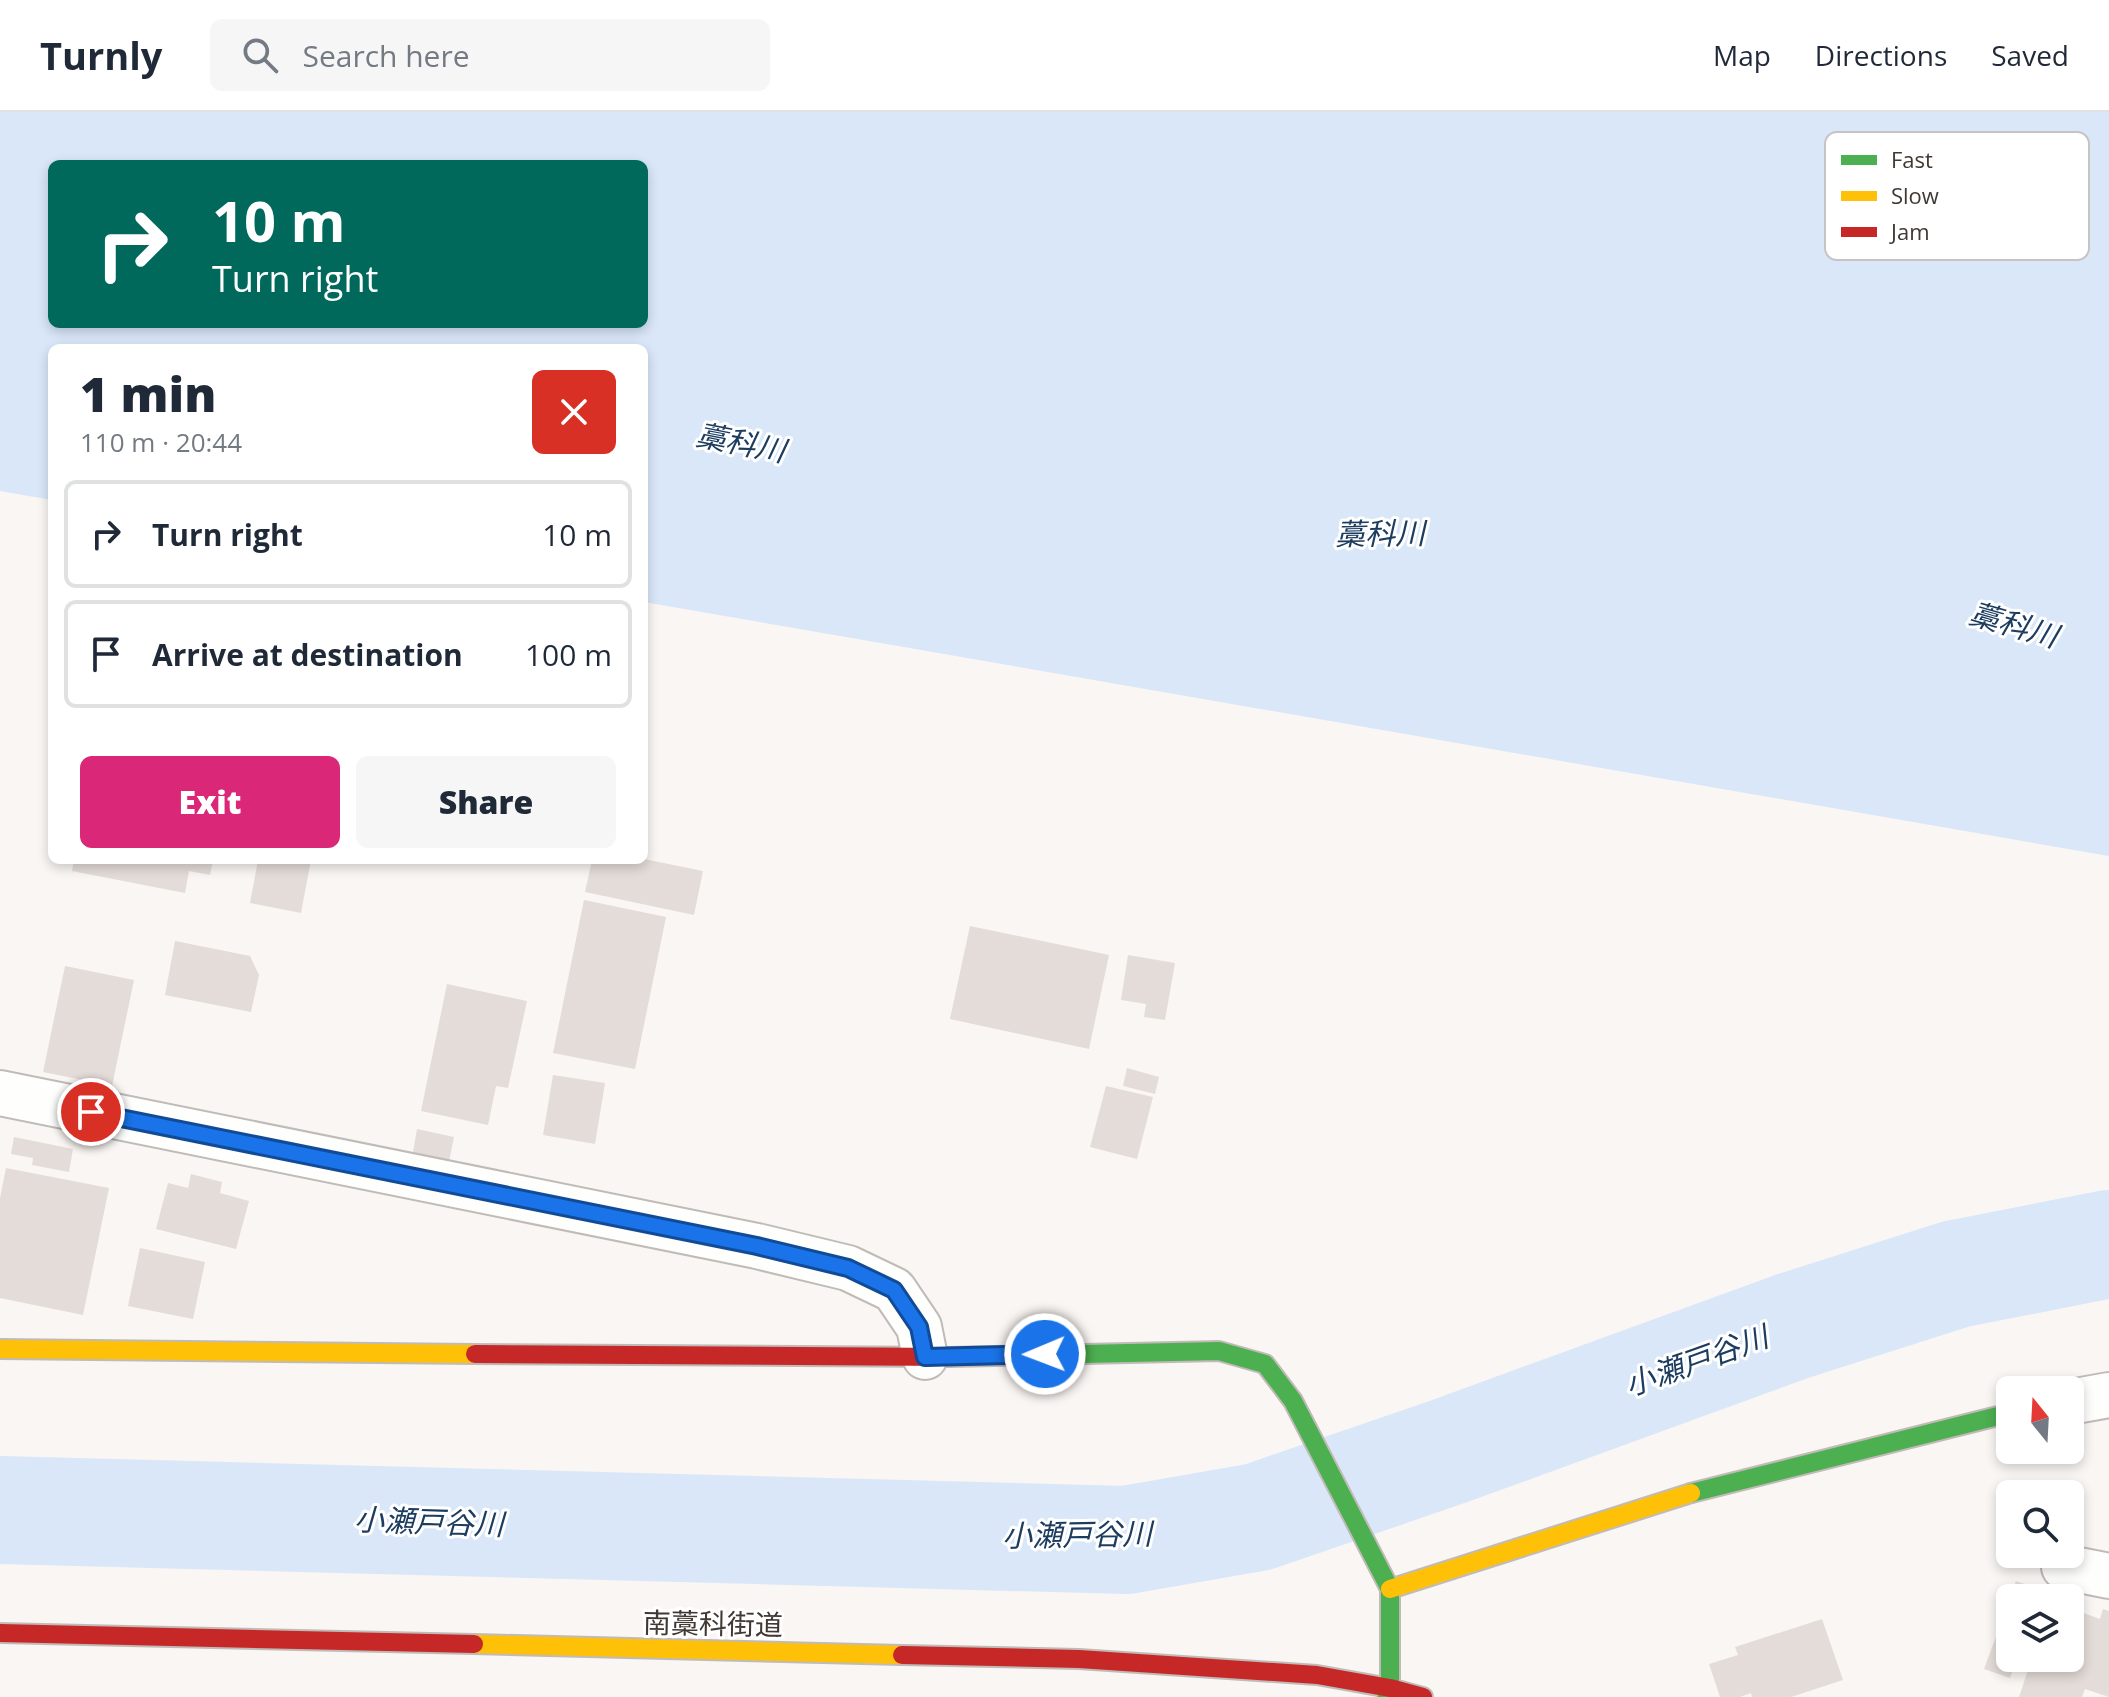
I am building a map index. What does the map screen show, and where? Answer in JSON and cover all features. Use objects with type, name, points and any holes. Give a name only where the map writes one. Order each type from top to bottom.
[{"type":"street","points":[[0,1093],[742,1243],[848,1268],[894,1290],[919,1327],[925,1357]]},
{"type":"street","points":[[0,1349],[925,1357],[1219,1351],[1265,1364],[1293,1401],[1390,1589],[1389,1693]]},
{"type":"street","points":[[2084,1399],[2109,1395]]},
{"type":"street","points":[[1390,1589],[1683,1495],[1996,1417]]},
{"type":"street","points":[[2069,1568],[2109,1576]]},
{"type":"street","name":"南藁科街道","points":[[0,1633],[1079,1659],[1317,1675],[1389,1693],[1423,1697]]},
{"type":"water","name":"藁科川","points":[[0,112],[2109,112],[2109,856],[648,603],[648,344],[48,344],[48,499],[0,491]]},
{"type":"building","points":[[648,860],[703,871],[694,915],[585,892],[591,864],[648,864]]},
{"type":"building","points":[[73,864],[212,864],[210,875],[189,871],[185,893],[72,871]]},
{"type":"building","points":[[257,864],[310,864],[301,913],[250,903]]},
{"type":"building","points":[[584,900],[666,917],[635,1069],[553,1053]]},
{"type":"building","points":[[970,926],[1109,955],[1089,1049],[950,1019]]},
{"type":"building","points":[[175,941],[250,956],[259,975],[251,1012],[165,995]]},
{"type":"building","points":[[1128,955],[1175,963],[1165,1020],[1144,1017],[1146,1004],[1121,1000]]},
{"type":"building","points":[[65,966],[134,980],[112,1086],[43,1072]]},
{"type":"building","points":[[447,984],[527,1001],[508,1088],[496,1086],[488,1125],[421,1111]]},
{"type":"building","points":[[1127,1068],[1159,1077],[1155,1094],[1123,1086]]},
{"type":"building","points":[[553,1075],[605,1083],[595,1144],[543,1135]]},
{"type":"building","points":[[1106,1086],[1153,1097],[1137,1159],[1090,1147]]},
{"type":"building","points":[[417,1129],[454,1137],[447,1171],[411,1164]]},
{"type":"building","points":[[14,1137],[73,1149],[69,1172],[32,1165],[33,1158],[11,1154]]},
{"type":"building","points":[[6,1168],[109,1188],[83,1315],[0,1298],[0,1198]]},
{"type":"building","points":[[191,1174],[222,1182],[220,1193],[249,1201],[236,1249],[156,1229],[168,1183],[188,1188]]},
{"type":"building","points":[[140,1248],[205,1262],[193,1319],[128,1306]]},
{"type":"building","points":[[2103,1609],[2109,1611],[2109,1697],[2085,1689],[2082,1697],[2019,1697],[2027,1672],[2084,1672],[2084,1613],[2100,1619]]},
{"type":"building","points":[[1822,1619],[1843,1680],[1791,1697],[1752,1697],[1751,1693],[1740,1697],[1720,1697],[1709,1664],[1738,1655],[1735,1647]]},
{"type":"building","points":[[1996,1637],[1996,1672],[2012,1672],[2010,1678],[1984,1669]]},
{"type":"waterway","name":"小瀬戸谷川","points":[[0,1510],[1126,1540],[1258,1517],[1793,1326],[1956,1274],[2109,1244]]},
{"type":"traffic: fast","points":[[949,1357],[1219,1351],[1265,1364],[1293,1401],[1390,1589],[1390,1688],[1387,1697]]},
{"type":"traffic: fast","points":[[1691,1493],[1996,1417]]},
{"type":"traffic: slow","points":[[0,1349],[475,1354]]},
{"type":"traffic: slow","points":[[1390,1589],[1691,1493]]},
{"type":"traffic: slow","points":[[474,1644],[902,1655]]},
{"type":"traffic: jam","points":[[475,1354],[949,1357]]},
{"type":"traffic: jam","points":[[0,1633],[474,1644]]},
{"type":"traffic: jam","points":[[902,1655],[1079,1659],[1317,1675],[1423,1697]]},
{"type":"route","points":[[91,1112],[757,1246],[848,1268],[894,1290],[919,1327],[925,1357],[1045,1354]]}]
